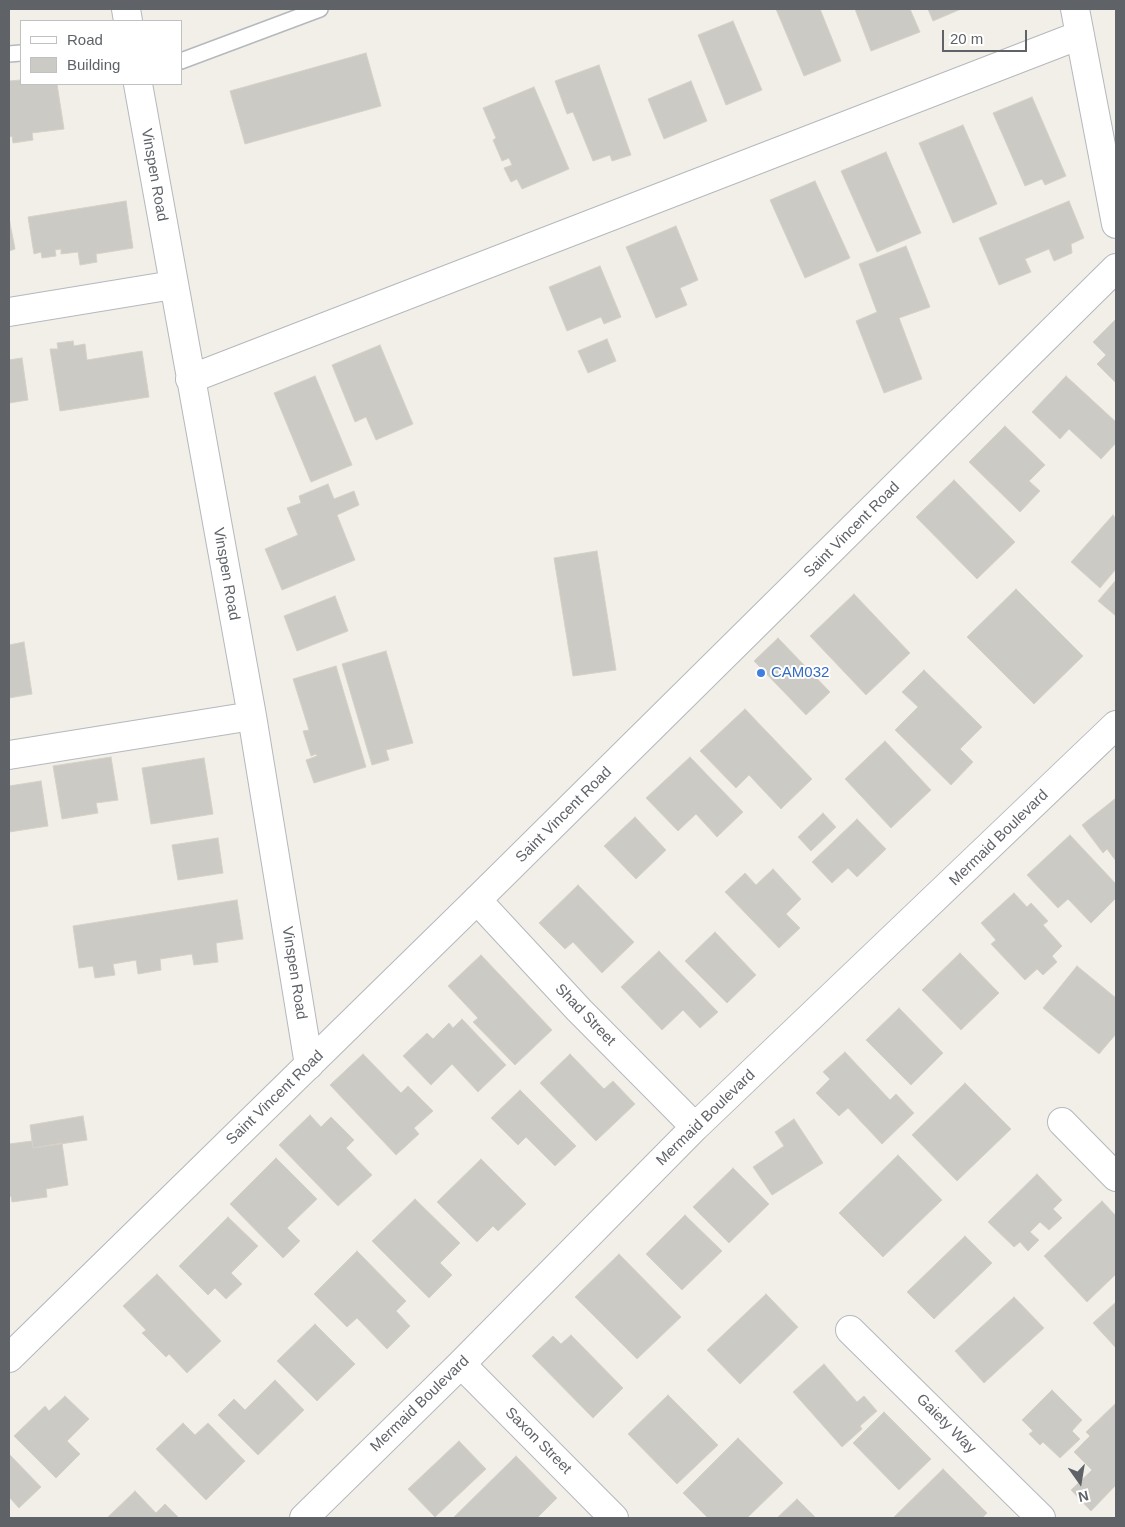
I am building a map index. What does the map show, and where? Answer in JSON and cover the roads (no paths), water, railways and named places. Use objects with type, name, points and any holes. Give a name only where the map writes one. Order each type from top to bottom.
[{"type":"street","points":[[190,379],[1078,22],[1116,224]]},
{"type":"street","name":"Vinspen Road","points":[[138,85],[252,716],[309,1065]]},
{"type":"street","name":"Saint Vincent Road","points":[[9,1358],[477,900],[1116,268]]},
{"type":"street","points":[[9,312],[173,286]]},
{"type":"street","points":[[9,755],[252,716]]},
{"type":"street","name":"Mermaid Boulevard","points":[[304,1518],[461,1364],[695,1127],[1112,738]]},
{"type":"street","name":"Shad Street","points":[[477,900],[578,1010],[695,1127]]},
{"type":"street","points":[[1062,1122],[1116,1178]]},
{"type":"street","name":"Gaiety Way","points":[[850,1330],[1042,1518]]},
{"type":"street","name":"Saxon Street","points":[[461,1364],[614,1518]]},
{"type":"lane","points":[[182,61],[320,9]]},
{"type":"place","name":"CAM032","points":[[761,673]]}]
